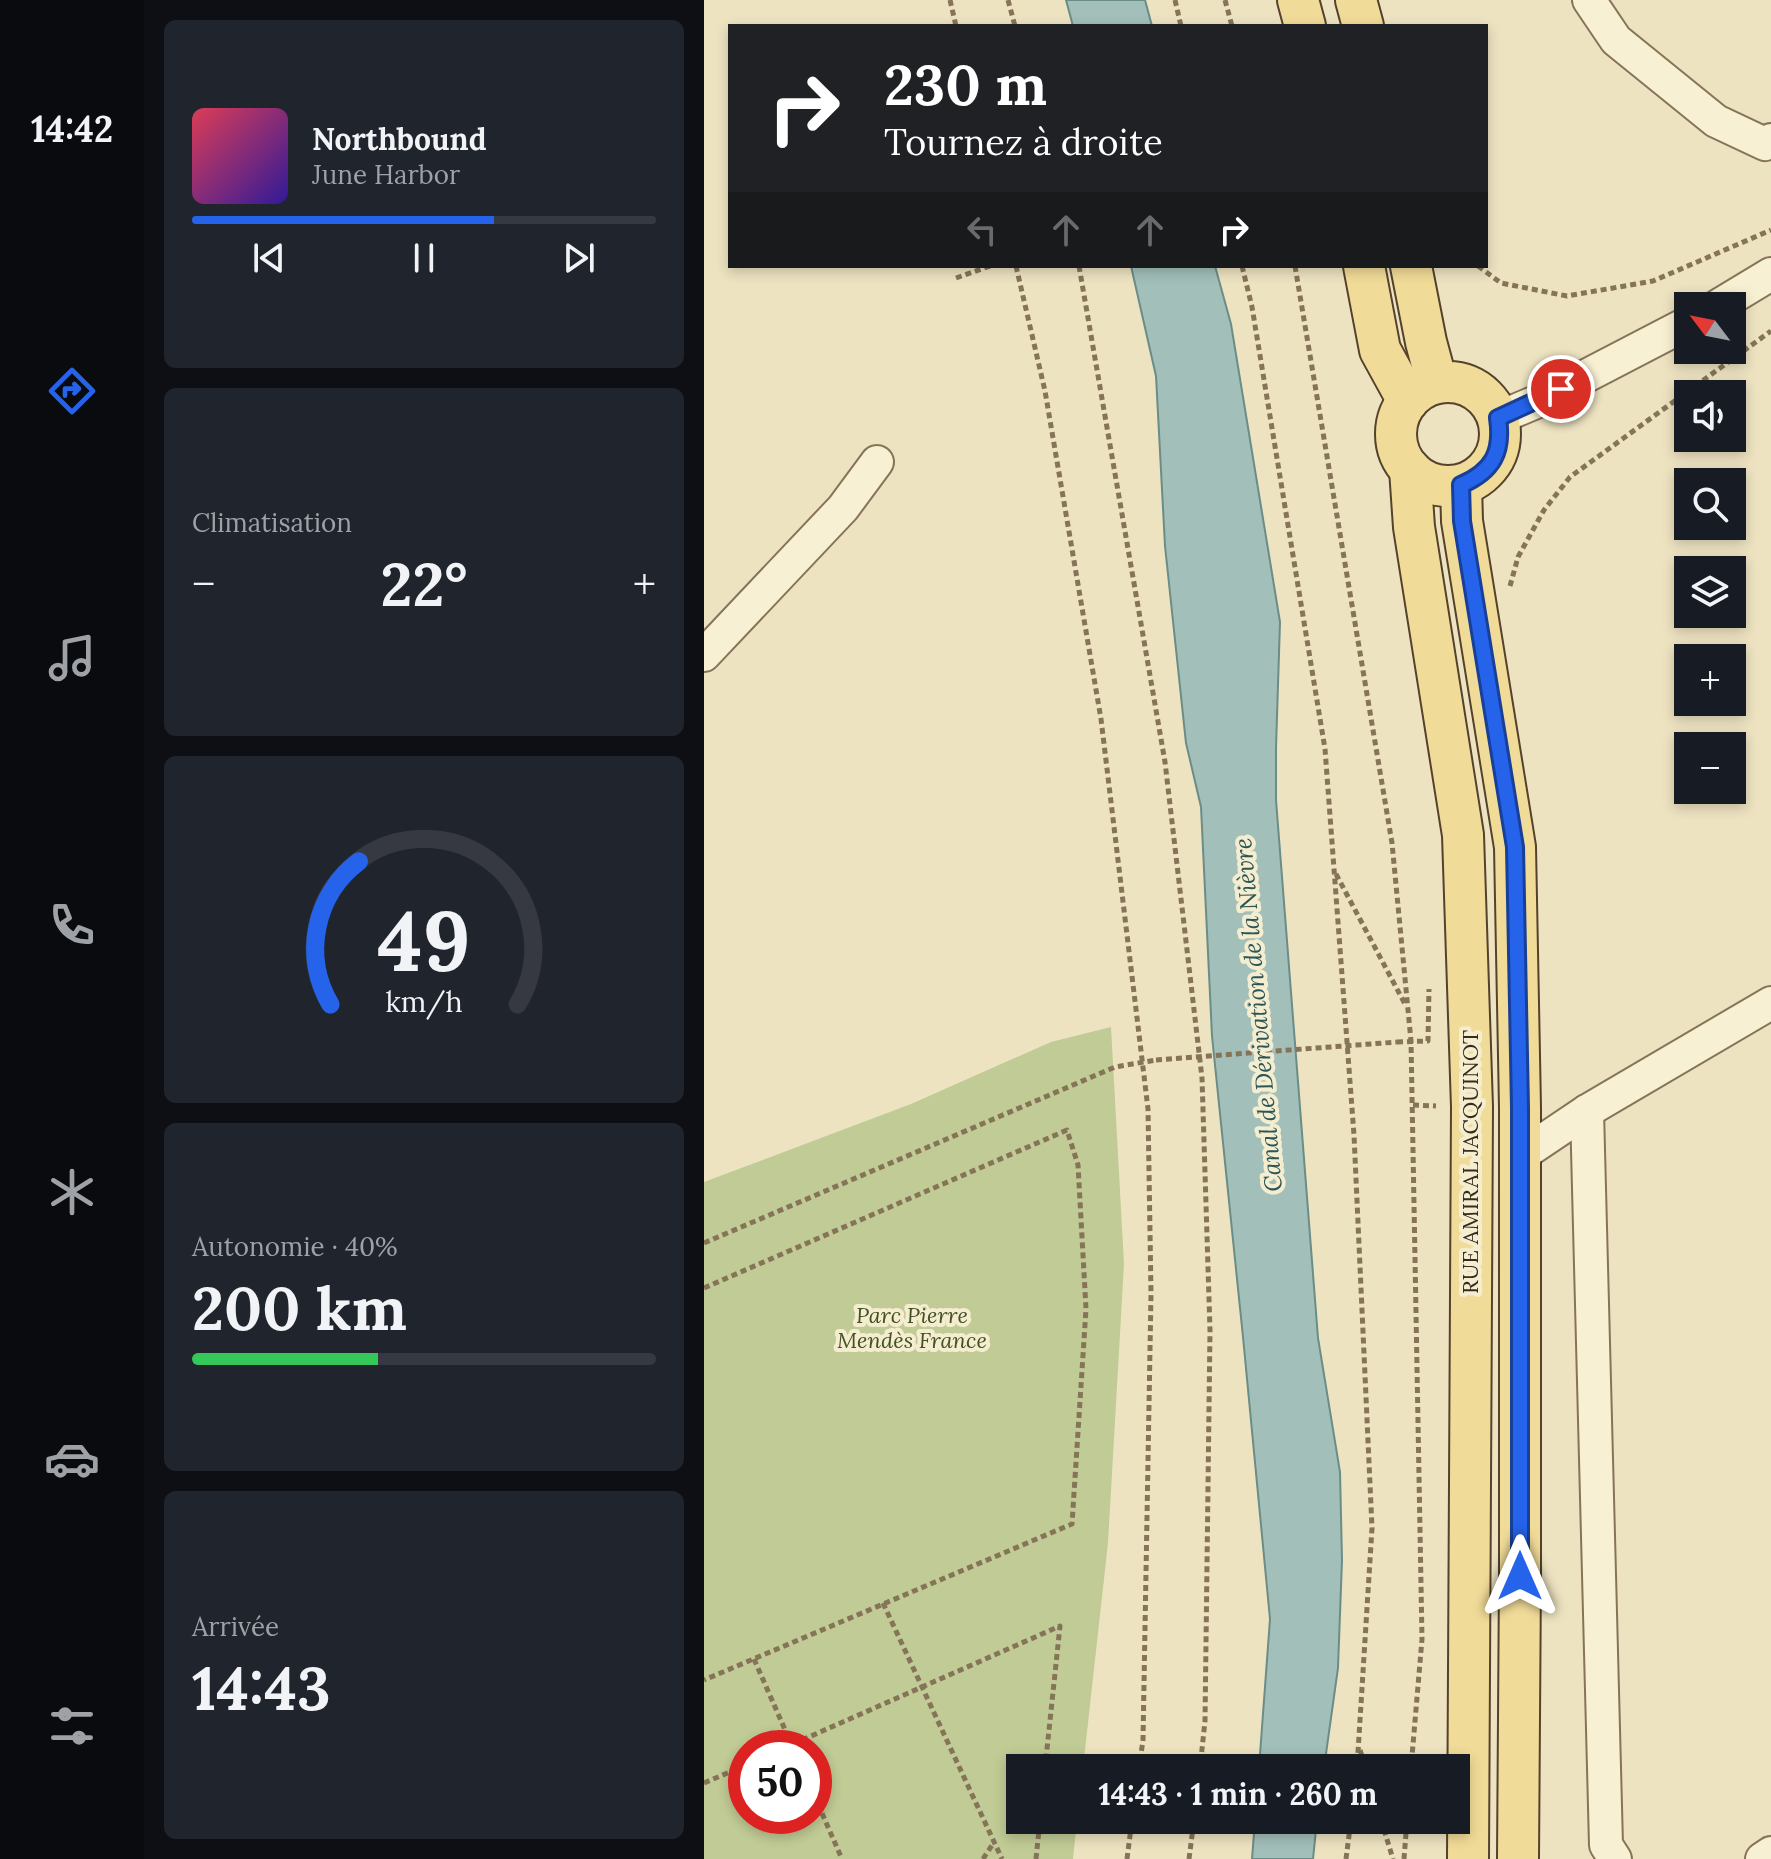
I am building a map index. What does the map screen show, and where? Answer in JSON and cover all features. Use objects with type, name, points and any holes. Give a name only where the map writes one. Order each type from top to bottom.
[{"type":"main road","points":[[1298,0],[1304,24]]},
{"type":"main road","points":[[1356,0],[1362,24]]},
{"type":"main road","points":[[1364,268],[1380,350],[1422,392]]},
{"type":"main road","points":[[1411,268],[1426,342],[1422,392]]},
{"type":"main road","points":[[1453,382],[1468,385],[1492,404],[1498,418],[1501,435],[1498,452],[1477,478],[1461,485],[1447,487],[1420,478],[1401,456],[1396,428],[1400,413],[1422,392],[1453,382]]},
{"type":"main road","name":"RUE AMIRAL JACQUINOT","points":[[1410,469],[1414,527],[1463,835],[1472,1107],[1468,1859]]},
{"type":"main road","points":[[1461,485],[1462,521],[1515,847],[1520,1156],[1518,1859]]},
{"type":"street","points":[[1589,0],[1616,40],[1716,121],[1765,144],[1771,140]]},
{"type":"street","points":[[1741,292],[1771,274]]},
{"type":"street","points":[[1498,418],[1536,402],[1674,330]]},
{"type":"street","points":[[704,655],[843,508],[877,462]]},
{"type":"street","points":[[1520,1156],[1587,1111],[1771,1003]]},
{"type":"street","points":[[1587,1111],[1606,1845],[1615,1859]]},
{"type":"street","points":[[1762,1859],[1771,1853]]},
{"type":"path","points":[[950,0],[956,24]]},
{"type":"path","points":[[1008,0],[1014,24]]},
{"type":"path","points":[[1175,0],[1181,24]]},
{"type":"path","points":[[1225,0],[1231,24]]},
{"type":"path","points":[[1481,268],[1501,283],[1567,296],[1653,281],[1771,230]]},
{"type":"path","points":[[956,278],[984,268]]},
{"type":"path","points":[[1016,268],[1045,391],[1101,719],[1148,1109],[1151,1294],[1141,1754]]},
{"type":"path","points":[[1079,268],[1165,762],[1202,1078],[1210,1330],[1205,1721],[1201,1754]]},
{"type":"path","points":[[1242,268],[1252,307],[1325,749],[1354,1135],[1372,1528],[1358,1754]]},
{"type":"path","points":[[1295,268],[1392,843],[1411,1041],[1422,1639],[1412,1754]]},
{"type":"path","points":[[1509,593],[1518,557],[1544,510],[1570,477],[1771,331]]},
{"type":"path","points":[[1334,871],[1408,1011]]},
{"type":"path","points":[[704,1243],[1115,1067],[1156,1060],[1411,1041]]},
{"type":"path","points":[[704,1288],[1067,1130],[1078,1165],[1086,1309],[1072,1524],[704,1680]]},
{"type":"path","points":[[883,1603],[1002,1859]]},
{"type":"path","points":[[828,1730],[1060,1626],[1046,1754]]},
{"type":"path","points":[[754,1659],[786,1730]]},
{"type":"path","points":[[1359,1748],[1361,1754]]},
{"type":"path","points":[[704,1783],[728,1773]]},
{"type":"path","points":[[831,1834],[842,1859]]},
{"type":"path","points":[[1036,1859],[1039,1834]]},
{"type":"path","points":[[1127,1859],[1130,1834]]},
{"type":"path","points":[[1189,1859],[1192,1834]]},
{"type":"path","points":[[1346,1859],[1349,1834]]},
{"type":"path","points":[[1385,1834],[1393,1859]]},
{"type":"path","points":[[1404,1859],[1406,1834]]},
{"type":"path","points":[[983,1859],[994,1842]]},
{"type":"green space","name":"Parc Pierre Mendès France","points":[[1111,1027],[1124,1264],[1108,1543],[1085,1754],[1006,1754],[1006,1834],[1076,1834],[1073,1859],[704,1859],[704,1182],[911,1104],[1051,1042]]},
{"type":"water","points":[[1066,0],[1145,0],[1151,24],[1072,24]]},
{"type":"water","name":"Canal de Dérivation de la Nièvre","points":[[1131,268],[1216,268],[1231,324],[1280,622],[1276,800],[1318,1338],[1340,1472],[1342,1560],[1338,1668],[1326,1754],[1260,1754],[1270,1619],[1212,1036],[1201,807],[1186,743],[1165,546],[1156,376]]},
{"type":"water","points":[[1254,1834],[1316,1834],[1313,1859],[1252,1859]]},
{"type":"route","points":[[1520,1576],[1520,1108],[1515,847],[1462,521],[1461,485],[1477,478],[1498,452],[1501,435],[1498,418],[1561,389]]}]
